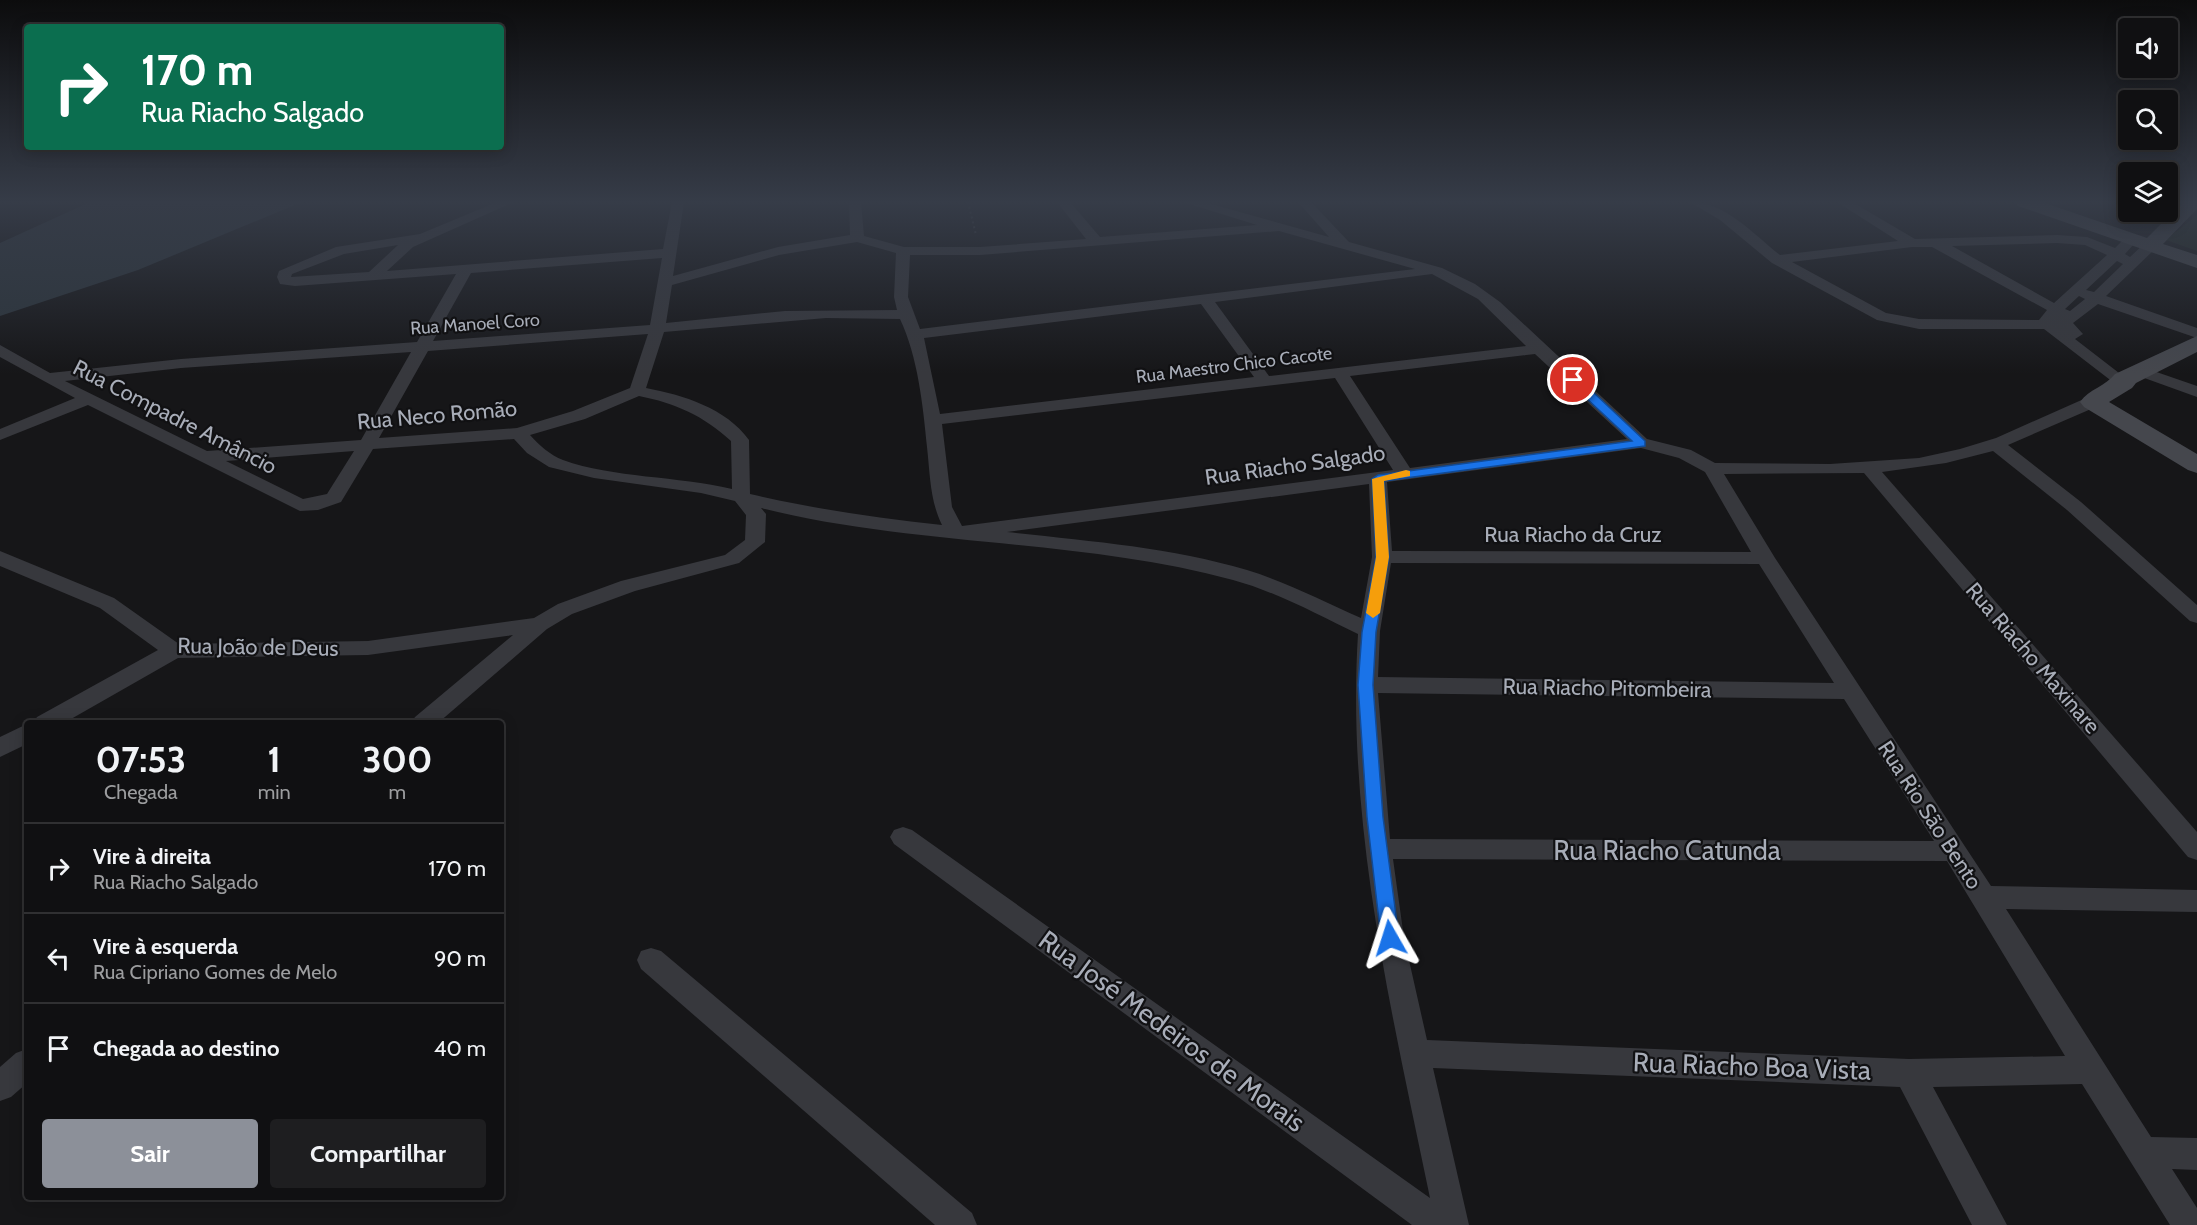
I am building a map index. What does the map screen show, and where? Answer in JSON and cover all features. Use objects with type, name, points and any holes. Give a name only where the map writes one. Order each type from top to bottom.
[{"type":"main road","points":[[2197,343],[2092,402],[2197,465]]},
{"type":"street","points":[[317,259],[286,271],[285,281],[585,259]]},
{"type":"street","points":[[374,275],[390,259]]},
{"type":"street","points":[[427,720],[539,624],[566,609],[628,586],[732,559],[755,542],[756,514],[741,496],[740,440],[723,424],[702,411],[673,398],[637,391],[657,330],[667,259]]},
{"type":"street","points":[[663,283],[748,259]]},
{"type":"street","points":[[903,259],[902,297],[906,315],[915,334],[933,420],[943,507],[956,533]]},
{"type":"street","points":[[1396,259],[1437,271],[1473,287],[1493,302],[1539,349],[1641,443],[1685,454],[1712,468],[1869,467],[1946,459],[2030,431],[2092,402]]},
{"type":"street","points":[[1777,260],[1784,259]]},
{"type":"street","points":[[1964,259],[2055,310],[2133,377]]},
{"type":"street","points":[[2045,323],[2055,310],[2110,259]]},
{"type":"street","points":[[2124,259],[2132,264]]},
{"type":"street","points":[[1777,260],[1882,317],[1900,322],[2045,323],[2068,321],[2096,298],[2134,259]]},
{"type":"street","points":[[368,443],[466,268]]},
{"type":"street","points":[[915,334],[1437,271]]},
{"type":"street","points":[[2076,291],[2197,333]]},
{"type":"street","points":[[1206,300],[1265,381]]},
{"type":"street","name":"Rua Manoel Coro","points":[[47,378],[230,358],[422,348],[657,330],[847,312],[906,315]]},
{"type":"street","points":[[2045,323],[2133,377],[2197,392]]},
{"type":"street","name":"Rua Maestro Chico Cacote","points":[[933,420],[1539,349]]},
{"type":"street","name":"Rua Compadre Amâncio","points":[[0,350],[47,378],[300,505],[318,504],[334,498],[368,443]]},
{"type":"street","points":[[1339,372],[1405,474]]},
{"type":"street","name":"Rua Neco Romão","points":[[204,457],[518,433],[579,416],[637,391]]},
{"type":"street","points":[[0,435],[88,399]]},
{"type":"street","points":[[518,433],[533,448],[555,463],[594,473],[701,488],[797,511],[956,533],[1141,553],[1240,575],[1292,594],[1369,632]]},
{"type":"street","name":"Rua Riacho Salgado","points":[[956,533],[1641,443]]},
{"type":"street","points":[[1995,444],[2074,506],[2197,616]]},
{"type":"street","name":"Rua Riacho Maxinare","points":[[1869,467],[2197,850]]},
{"type":"street","name":"Rua Rio São Bento","points":[[1712,468],[1849,692],[1984,897],[2141,1152],[2189,1225]]},
{"type":"street","points":[[1378,479],[1382,557],[1369,632],[1365,685],[1375,817],[1390,938],[1452,1225]]},
{"type":"street","name":"Rua João de Deus","points":[[0,557],[15,566],[81,590],[107,603],[174,651],[368,648],[539,624]]},
{"type":"street","name":"Rua Riacho da Cruz","points":[[1382,557],[1765,558]]},
{"type":"street","points":[[50,720],[174,651]]},
{"type":"street","name":"Rua Riacho Pitombeira","points":[[1365,685],[1849,692]]},
{"type":"street","points":[[0,748],[24,735]]},
{"type":"street","name":"Rua José Medeiros de Morais","points":[[903,837],[1440,1225]]},
{"type":"street","name":"Rua Riacho Catunda","points":[[1380,849],[1953,851]]},
{"type":"street","points":[[1984,897],[2197,901]]},
{"type":"street","points":[[651,960],[960,1225]]},
{"type":"street","name":"Rua Riacho Boa Vista","points":[[1415,1053],[1909,1072],[2090,1070]]},
{"type":"street","points":[[0,1087],[24,1066]]},
{"type":"street","points":[[1909,1072],[1990,1225]]},
{"type":"street","points":[[2141,1152],[2197,1154]]},
{"type":"shaded area","points":[[0,259],[164,259],[138,270],[0,316]]},
{"type":"slow traffic","points":[[1373,613],[1382,557],[1382,504],[1378,479],[1406,474]]},
{"type":"route","points":[[1390,938],[1375,817],[1365,685],[1369,632],[1382,557],[1382,504],[1378,479],[1641,443],[1573,380]]}]
